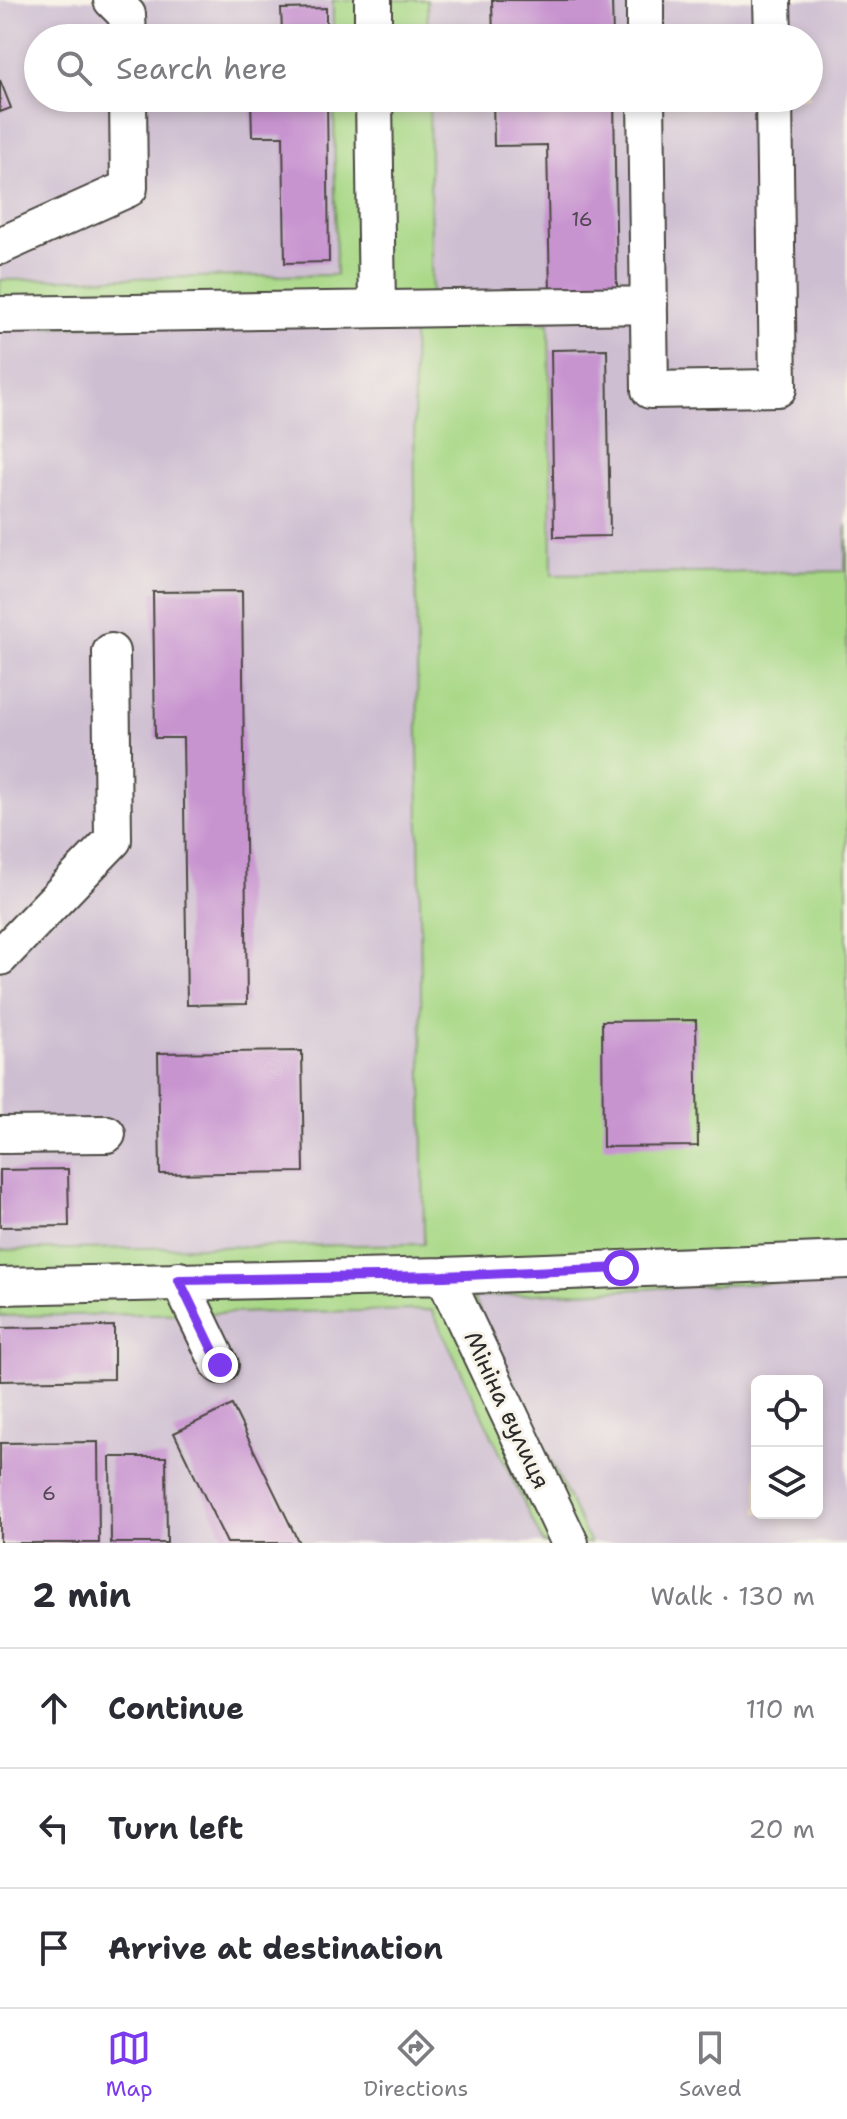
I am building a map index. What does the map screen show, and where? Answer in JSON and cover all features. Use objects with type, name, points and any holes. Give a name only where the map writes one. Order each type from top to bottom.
[{"type":"street","points":[[112,0],[127,15],[127,24]]},
{"type":"street","points":[[373,0],[373,24]]},
{"type":"street","points":[[645,0],[645,24]]},
{"type":"street","points":[[772,0],[773,24]]},
{"type":"street","points":[[0,246],[129,188],[128,112]]},
{"type":"street","points":[[374,112],[377,309]]},
{"type":"street","points":[[646,112],[650,390],[778,388],[774,112]]},
{"type":"street","points":[[0,315],[649,305]]},
{"type":"street","points":[[0,957],[113,840],[111,652]]},
{"type":"street","points":[[0,1135],[107,1134]]},
{"type":"street","points":[[758,1261],[847,1235]]},
{"type":"street","points":[[0,1286],[444,1276],[758,1261],[847,1260]]},
{"type":"street","name":"Мініна вулиця","points":[[444,1276],[570,1543]]},
{"type":"street","points":[[179,1280],[220,1365]]},
{"type":"shaded area","points":[[0,0],[333,0],[333,24],[24,24],[24,112],[334,112],[336,275],[0,280]]},
{"type":"shaded area","points":[[427,0],[847,0],[846,571],[552,575],[549,322],[432,323],[429,112],[823,112],[823,24],[428,24]]},
{"type":"shaded area","points":[[413,321],[424,1244],[0,1250],[0,327]]},
{"type":"shaded area","points":[[847,1279],[847,1543],[590,1543],[473,1297]]},
{"type":"shaded area","points":[[432,1309],[543,1543],[0,1543],[0,1316]]},
{"type":"green space","points":[[333,0],[427,0],[428,24],[333,24]]},
{"type":"green space","points":[[334,112],[429,112],[432,323],[549,322],[552,575],[845,571],[847,524],[847,1279],[473,1297],[590,1543],[543,1543],[432,1310],[0,1316],[0,1250],[424,1244],[413,322],[0,327],[0,280],[336,275]]},
{"type":"building","points":[[492,0],[612,0],[613,24],[493,24]]},
{"type":"building","points":[[326,8],[326,24],[282,24],[281,9]]},
{"type":"building","points":[[0,80],[11,108],[0,112]]},
{"type":"building","points":[[251,112],[327,112],[329,262],[285,263],[283,136],[252,136]]},
{"type":"building","points":[[493,112],[614,112],[617,292],[550,293],[547,145],[494,146]]},
{"type":"building","points":[[607,349],[610,536],[554,537],[551,350]]},
{"type":"building","points":[[242,591],[247,1004],[187,1005],[183,738],[155,738],[153,592]]},
{"type":"building","points":[[696,1020],[698,1146],[603,1147],[602,1021]]},
{"type":"building","points":[[302,1051],[304,1172],[160,1174],[158,1053]]},
{"type":"building","points":[[68,1169],[69,1226],[0,1227],[0,1170]]},
{"type":"building","points":[[114,1326],[114,1379],[0,1381],[0,1328]]},
{"type":"building","points":[[232,1405],[299,1543],[227,1543],[174,1433]]},
{"type":"building","points":[[98,1442],[99,1543],[0,1543],[0,1443]]},
{"type":"building","points":[[110,1457],[166,1457],[167,1543],[111,1543]]},
{"type":"route","points":[[220,1365],[179,1280],[444,1276],[621,1268]]}]
